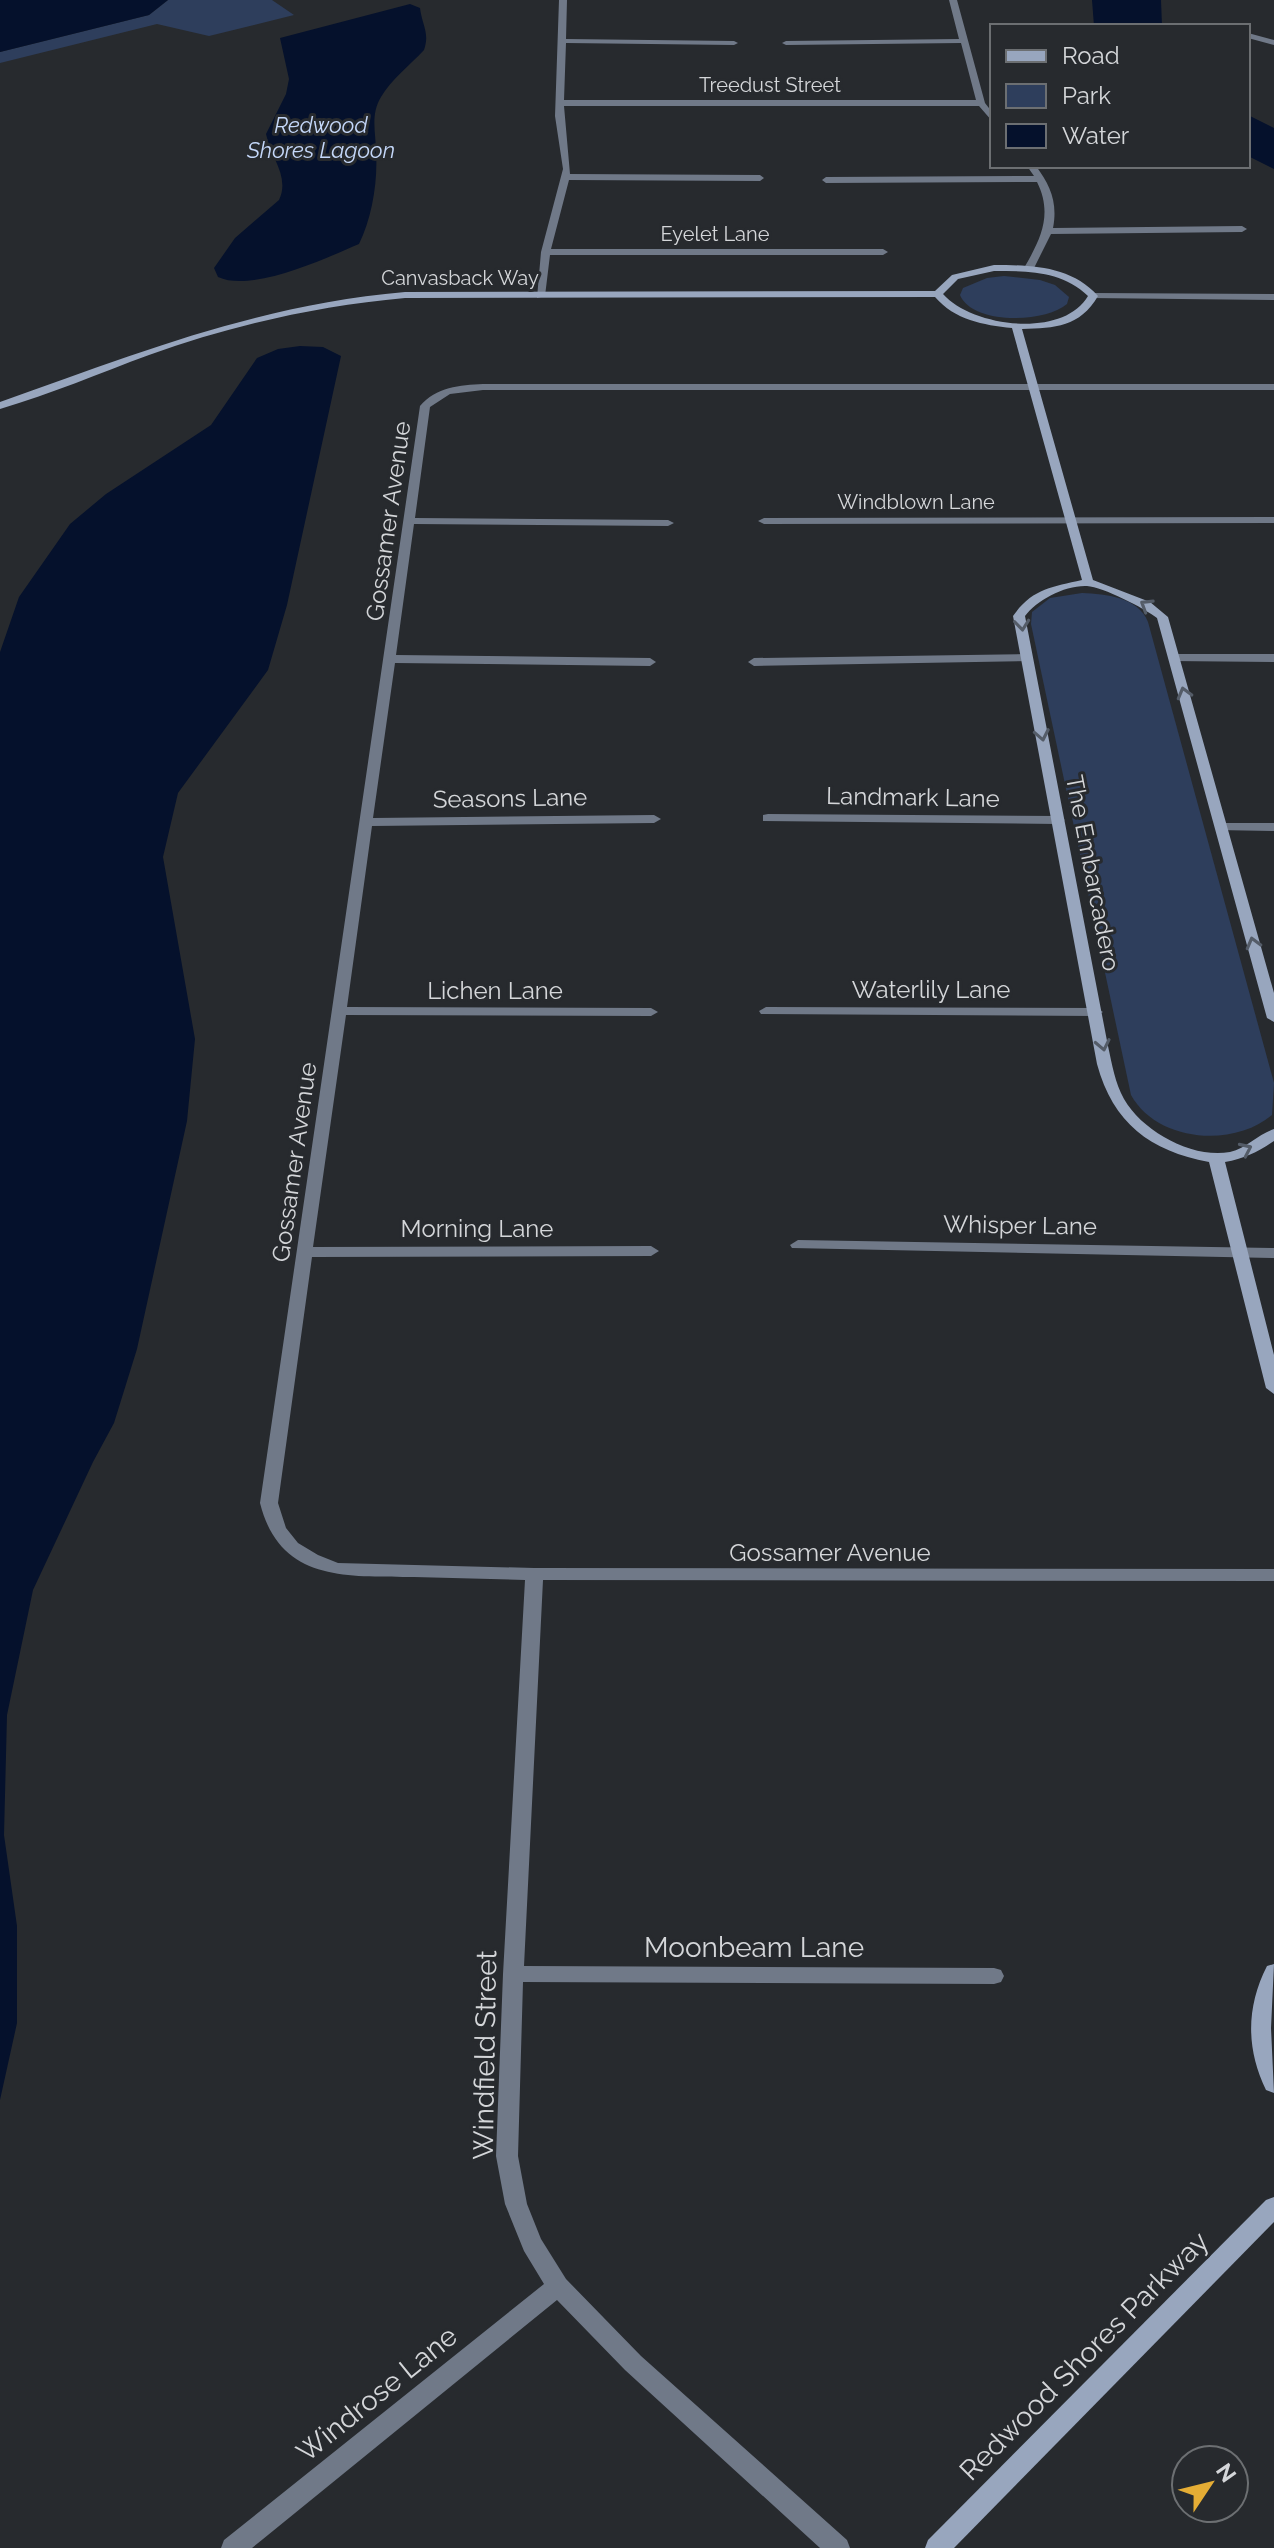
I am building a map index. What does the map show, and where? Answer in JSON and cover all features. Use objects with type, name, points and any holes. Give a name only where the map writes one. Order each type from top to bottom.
[{"type":"street","points":[[540,296],[546,252],[566,177],[566,157],[559,124],[563,0]]},
{"type":"street","points":[[953,0],[981,103],[990,115]]},
{"type":"street","points":[[1250,36],[1274,43]]},
{"type":"street","points":[[561,41],[734,43]]},
{"type":"street","points":[[786,43],[964,41]]},
{"type":"street","name":"Treedust Street","points":[[560,103],[981,103]]},
{"type":"street","points":[[1029,268],[1049,231],[1053,216],[1042,179],[1033,168]]},
{"type":"street","points":[[566,177],[760,178]]},
{"type":"street","points":[[826,180],[1042,179]]},
{"type":"street","points":[[1049,231],[1242,229]]},
{"type":"street","name":"Eyelet Lane","points":[[546,252],[883,252]]},
{"type":"street","points":[[1029,268],[1068,277],[1085,286],[1093,296],[1091,306],[1081,315],[1064,321],[1016,326],[970,318],[942,303],[938,294],[943,284],[972,271],[1029,268]]},
{"type":"street","name":"Canvasback Way","points":[[0,406],[234,324],[290,308],[382,296],[938,294]]},
{"type":"street","points":[[1093,296],[1274,297]]},
{"type":"street","points":[[1016,326],[1088,582],[1120,592],[1162,617],[1274,1015]]},
{"type":"street","name":"Gossamer Avenue","points":[[1033,387],[492,387],[456,390],[437,396],[425,406],[392,659],[303,1252],[269,1503],[273,1523],[286,1543],[307,1559],[337,1569],[534,1574],[1274,1575]]},
{"type":"street","points":[[1033,387],[1274,387]]},
{"type":"street","name":"Windblown Lane","points":[[764,521],[1274,520]]},
{"type":"street","points":[[411,521],[668,523]]},
{"type":"street","name":"The Embarcadero","points":[[1088,582],[1057,589],[1030,601],[1019,616],[1096,1012],[1117,1102],[1136,1124],[1161,1139],[1188,1152],[1216,1158]]},
{"type":"street","points":[[754,662],[1027,658]]},
{"type":"street","points":[[1175,658],[1274,658]]},
{"type":"street","points":[[392,659],[650,662]]},
{"type":"street","name":"Landmark Lane","points":[[768,818],[1058,820]]},
{"type":"street","name":"Seasons Lane","points":[[366,822],[654,819]]},
{"type":"street","points":[[1222,827],[1274,827]]},
{"type":"street","name":"Lichen Lane","points":[[338,1011],[651,1012]]},
{"type":"street","name":"Waterlily Lane","points":[[766,1011],[1096,1012]]},
{"type":"street","points":[[1274,1134],[1242,1154],[1216,1158],[1274,1388]]},
{"type":"street","name":"Whisper Lane","points":[[798,1245],[1274,1253]]},
{"type":"street","name":"Morning Lane","points":[[303,1252],[651,1251]]},
{"type":"street","name":"Windfield Street","points":[[534,1574],[513,1974],[507,2156],[516,2204],[532,2244],[558,2286],[644,2374],[838,2548]]},
{"type":"street","points":[[1274,1972],[1263,1995],[1259,2026],[1263,2058],[1274,2084]]},
{"type":"street","name":"Moonbeam Lane","points":[[513,1974],[994,1976]]},
{"type":"street","name":"Redwood Shores Parkway","points":[[937,2548],[1274,2207]]},
{"type":"street","name":"Windrose Lane","points":[[233,2548],[558,2286]]},
{"type":"green space","points":[[168,0],[272,0],[294,15],[209,36],[157,24],[0,63],[0,52],[149,15]]},
{"type":"green space","points":[[1004,276],[1055,285],[1069,297],[1067,304],[1043,315],[1010,318],[979,312],[967,305],[960,295],[963,288],[987,278]]},
{"type":"green space","points":[[1082,593],[1120,598],[1137,607],[1148,622],[1274,1083],[1272,1115],[1256,1126],[1237,1132],[1217,1136],[1177,1131],[1143,1111],[1131,1095],[1031,624],[1032,612],[1050,598]]},
{"type":"water","points":[[0,0],[168,0],[149,15],[0,52]]},
{"type":"water","points":[[1092,0],[1161,0],[1162,24],[1094,24]]},
{"type":"water","name":"Redwood Shores Lagoon","points":[[410,4],[420,8],[426,44],[424,50],[390,85],[378,104],[375,117],[375,187],[371,211],[359,244],[309,265],[269,277],[232,281],[218,277],[214,268],[235,238],[279,200],[282,192],[281,175],[266,134],[286,94],[289,79],[280,38]]},
{"type":"water","points":[[1250,116],[1274,128],[1274,169],[1250,157]]},
{"type":"water","points":[[323,347],[341,356],[287,605],[268,670],[178,793],[163,857],[195,1039],[187,1121],[137,1349],[114,1423],[33,1590],[7,1715],[4,1835],[17,1926],[17,2023],[0,2100],[0,652],[19,597],[70,524],[106,494],[211,425],[257,358],[278,349]]}]
